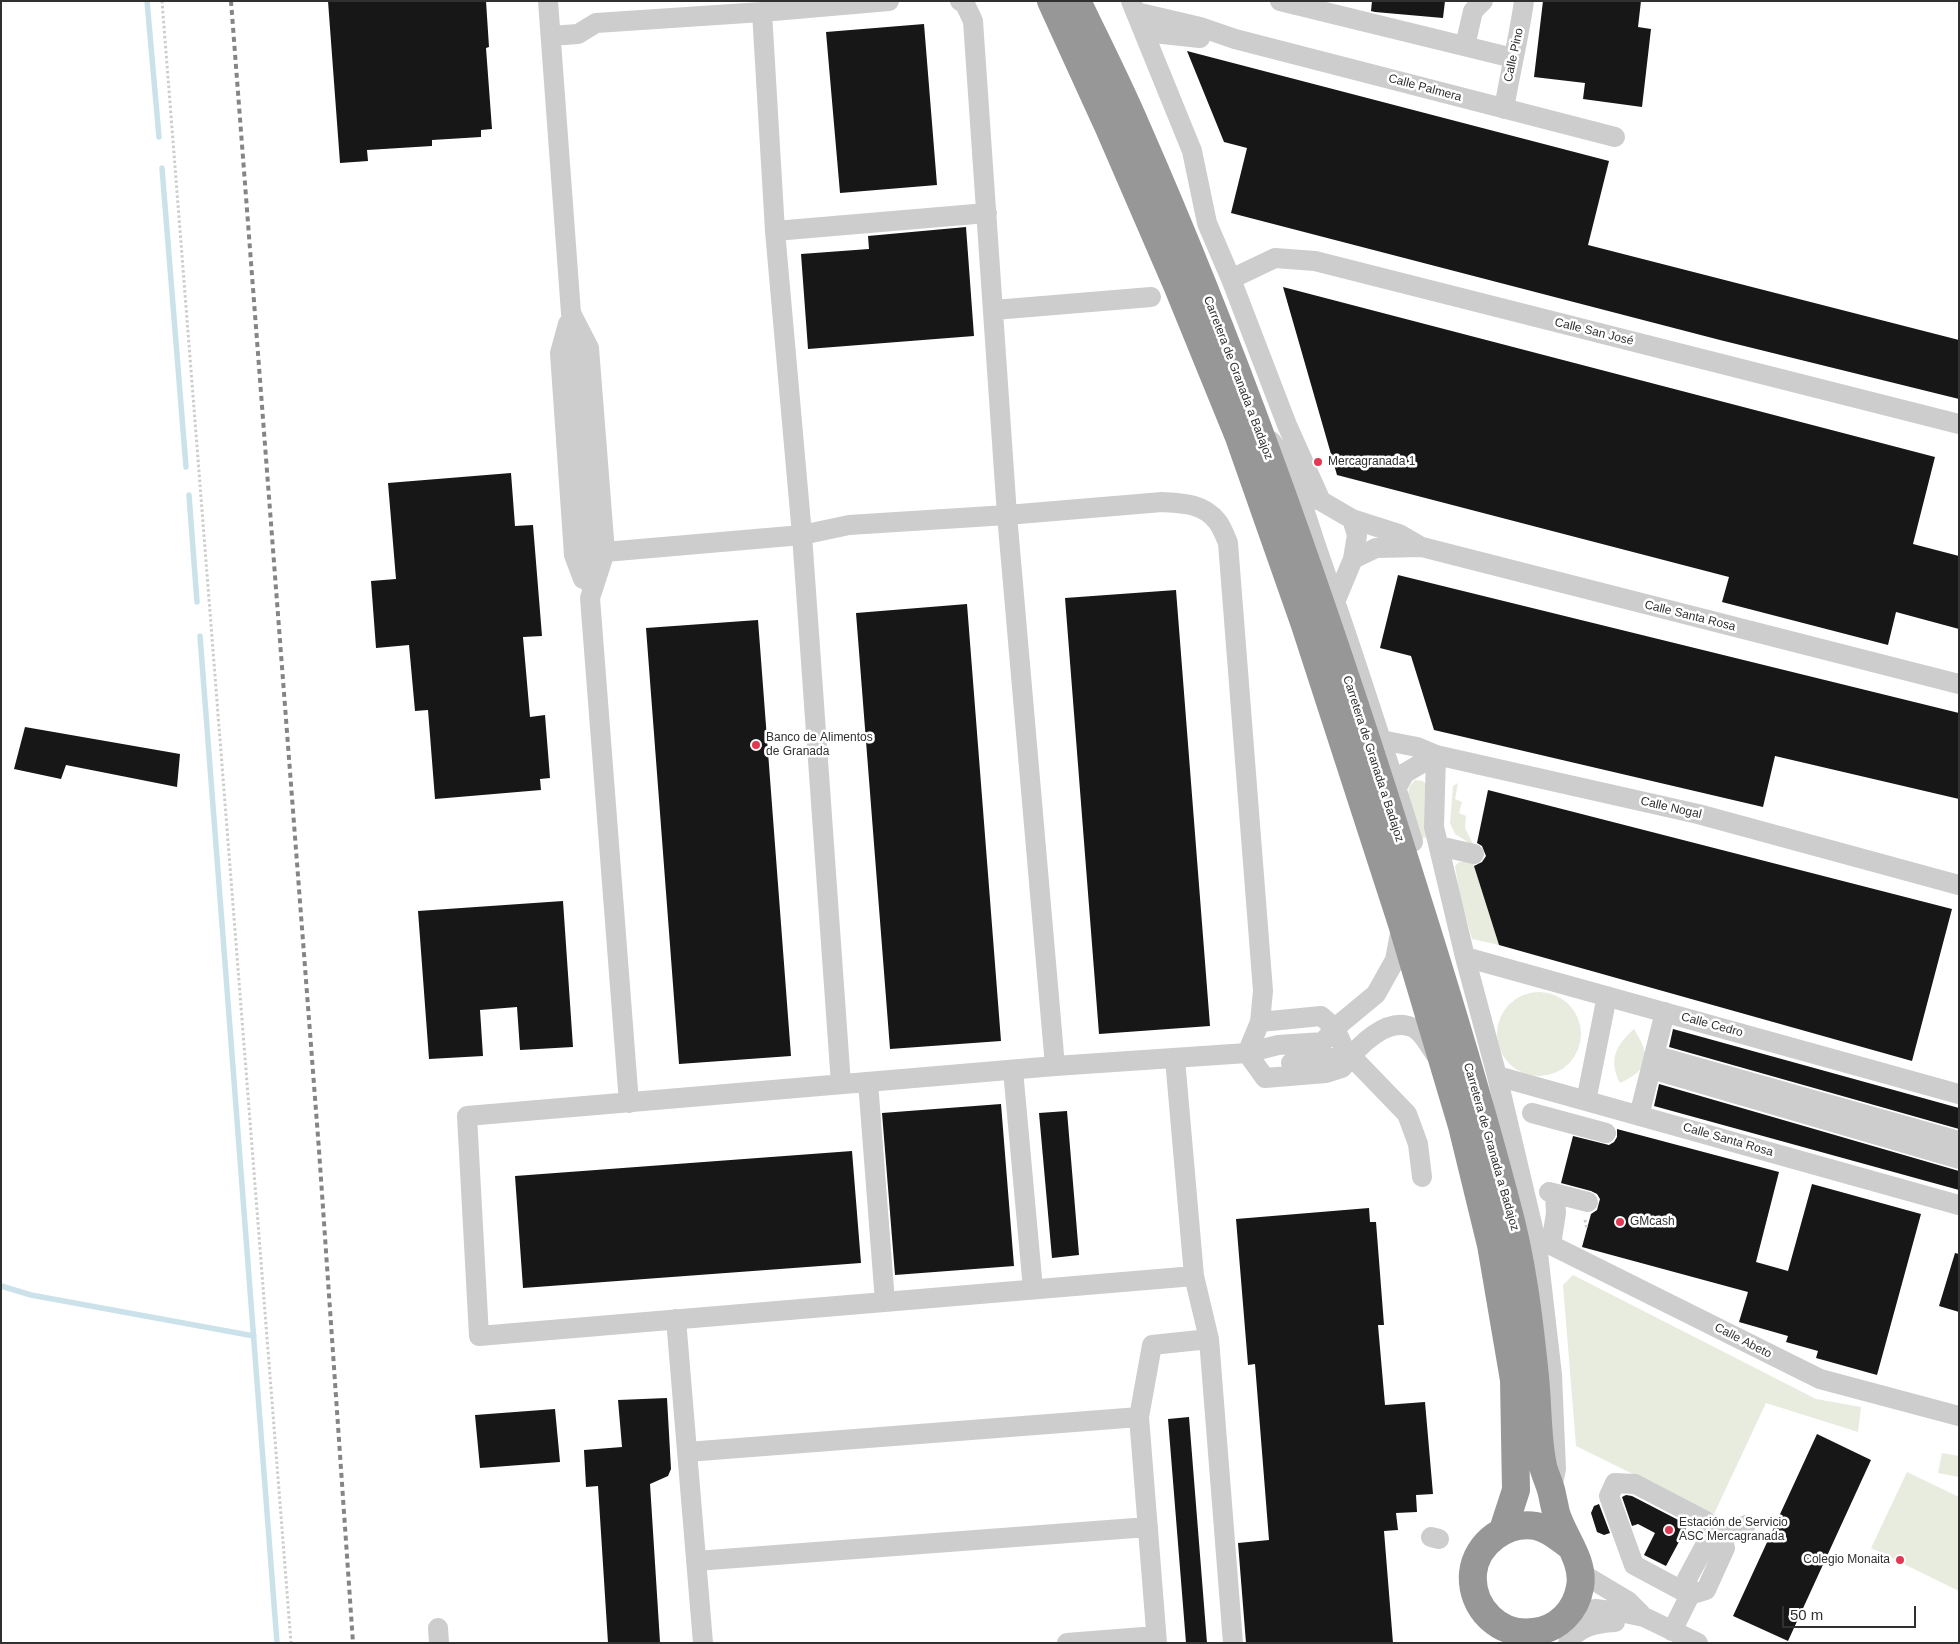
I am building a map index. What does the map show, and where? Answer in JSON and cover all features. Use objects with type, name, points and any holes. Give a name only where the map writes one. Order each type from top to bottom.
[{"type":"highway","name":"Carretera de Granada a Badajoz","points":[[1051,1],[1166,259],[1239,437],[1304,622],[1402,924],[1444,1065],[1462,1126],[1491,1245],[1514,1380],[1516,1490],[1503,1530]]},
{"type":"highway","name":"Carretera de Granada a Badajoz","points":[[1077,1],[1136,126],[1256,422],[1338,652],[1411,878],[1479,1098],[1518,1246],[1534,1374],[1543,1467],[1556,1513],[1570,1546]]},
{"type":"highway","points":[[1484,1613],[1504,1629],[1522,1634],[1548,1637],[1574,1607],[1580,1589],[1581,1573],[1570,1546],[1552,1531],[1532,1525],[1503,1530],[1483,1546],[1473,1568],[1473,1591],[1484,1613],[1490,1643]]},
{"type":"street","points":[[548,1],[588,530],[590,598],[629,1102]]},
{"type":"street","points":[[551,36],[578,34],[596,23],[762,12],[888,1]]},
{"type":"street","points":[[960,1],[965,4],[974,21],[1008,515],[1054,1066]]},
{"type":"street","points":[[1280,1],[1513,58]]},
{"type":"street","points":[[1465,46],[1473,12],[1483,1]]},
{"type":"street","name":"Calle Pino","points":[[1504,109],[1513,58],[1521,27],[1524,1]]},
{"type":"street","points":[[1133,7],[1192,151],[1207,223],[1231,279],[1287,426],[1321,501]]},
{"type":"street","name":"Calle Palmera","points":[[1133,7],[1235,39],[1616,137]]},
{"type":"street","points":[[762,12],[775,231],[802,535],[841,1084]]},
{"type":"street","name":"Calle Palmera","points":[[1144,32],[1200,38],[1235,39]]},
{"type":"street","points":[[775,231],[987,213]]},
{"type":"street","name":"Calle San José","points":[[1231,279],[1275,258],[1314,261],[1959,424]]},
{"type":"street","points":[[994,310],[1151,297]]},
{"type":"street","points":[[571,313],[589,348],[605,552],[590,598]]},
{"type":"street","points":[[1256,422],[1282,456],[1335,602],[1397,787],[1414,845],[1411,878]]},
{"type":"street","name":"Calle Santa Rosa","points":[[1297,493],[1321,501],[1352,519],[1399,534],[1422,548]]},
{"type":"street","points":[[605,552],[802,535],[849,525],[1008,515],[1162,502],[1185,503],[1202,508],[1218,521],[1228,543],[1263,991],[1258,1028],[1247,1053]]},
{"type":"street","points":[[1335,602],[1354,558],[1357,535],[1352,519]]},
{"type":"street","name":"Calle Santa Rosa","points":[[1354,558],[1376,548],[1422,548],[1959,684]]},
{"type":"street","name":"Calle Nogal","points":[[1381,740],[1417,747],[1436,755],[1698,814],[1959,885]]},
{"type":"street","points":[[1397,787],[1405,773],[1436,755]]},
{"type":"street","points":[[1436,755],[1434,827],[1465,957],[1544,1245],[1556,1469],[1551,1490]]},
{"type":"street","points":[[1439,846],[1474,854]]},
{"type":"street","points":[[1194,1276],[480,1336],[468,1116],[1054,1066],[1247,1053],[1278,1046],[1323,1042],[1335,1028],[1376,994],[1395,960],[1402,924]]},
{"type":"street","name":"Calle Cedro","points":[[1465,957],[1959,1094]]},
{"type":"street","points":[[1263,991],[1294,1019]]},
{"type":"street","points":[[1586,1101],[1607,996]]},
{"type":"street","points":[[1639,1116],[1665,1012]]},
{"type":"street","points":[[1258,1028],[1294,1019],[1321,1016],[1335,1028],[1343,1046],[1351,1056],[1407,1114],[1418,1144],[1422,1177]]},
{"type":"street","points":[[1247,1053],[1266,1065],[1351,1056],[1382,1029],[1403,1024],[1418,1030],[1444,1065]]},
{"type":"street","points":[[1258,1028],[1335,1028]]},
{"type":"street","points":[[1175,1059],[1194,1276],[1209,1339],[1233,1643]]},
{"type":"street","points":[[1652,1062],[1959,1141]]},
{"type":"street","points":[[1652,1062],[1959,1159]]},
{"type":"street","points":[[1013,1070],[1033,1289]]},
{"type":"street","name":"Calle Santa Rosa","points":[[1497,1076],[1959,1205]]},
{"type":"street","points":[[868,1082],[885,1302]]},
{"type":"street","points":[[1532,1113],[1606,1133]]},
{"type":"street","points":[[1544,1245],[1552,1231],[1556,1213],[1552,1193],[1586,1212]]},
{"type":"street","name":"Calle Abeto","points":[[1544,1245],[1820,1379],[1959,1416]]},
{"type":"street","points":[[676,1319],[703,1643]]},
{"type":"street","points":[[1067,1643],[1156,1639],[1139,1417],[1152,1345],[1209,1339]]},
{"type":"street","points":[[687,1452],[1139,1417]]},
{"type":"street","points":[[1615,1483],[1635,1484],[1706,1521],[1721,1537],[1725,1548],[1706,1590],[1690,1595],[1634,1565],[1609,1496],[1615,1483]]},
{"type":"street","points":[[1721,1537],[1746,1525]]},
{"type":"street","points":[[696,1561],[1148,1528]]},
{"type":"street","points":[[1581,1573],[1628,1601],[1644,1617]]},
{"type":"street","points":[[1672,1631],[1690,1595]]},
{"type":"street","points":[[1548,1637],[1594,1609],[1644,1617],[1698,1643]]},
{"type":"path","points":[[162,1],[291,1643]]},
{"type":"path","points":[[1586,1212],[1586,1229]]},
{"type":"shaded area","points":[[1415,780],[1423,781],[1428,786],[1428,836],[1422,839],[1408,795],[1409,787]]},
{"type":"shaded area","points":[[1458,783],[1455,799],[1462,802],[1459,813],[1466,816],[1465,828],[1474,846],[1455,834],[1450,823],[1453,786]]},
{"type":"shaded area","points":[[1473,860],[1499,945],[1472,939],[1460,896],[1455,866],[1459,862]]},
{"type":"shaded area","points":[[1539,992],[1555,995],[1569,1004],[1578,1018],[1581,1034],[1578,1050],[1569,1064],[1555,1073],[1539,1076],[1523,1073],[1509,1064],[1500,1050],[1497,1034],[1500,1018],[1509,1004],[1523,995]]},
{"type":"shaded area","points":[[1634,1029],[1640,1038],[1645,1061],[1637,1072],[1620,1083],[1616,1075],[1614,1060],[1618,1047]]},
{"type":"shaded area","points":[[1573,1275],[1816,1399],[1861,1407],[1858,1432],[1766,1403],[1714,1514],[1576,1446],[1563,1285]]},
{"type":"shaded area","points":[[1942,1453],[1959,1456],[1959,1477],[1938,1473]]},
{"type":"shaded area","points":[[1907,1472],[1959,1497],[1959,1591],[1871,1548]]},
{"type":"building","points":[[328,1],[486,1],[489,47],[486,48],[492,129],[481,130],[481,137],[432,140],[432,146],[367,150],[368,161],[340,163]]},
{"type":"building","points":[[1372,1],[1445,1],[1443,18],[1375,12],[1371,11]]},
{"type":"building","points":[[1543,1],[1641,1],[1638,27],[1651,29],[1642,107],[1583,99],[1585,83],[1534,77]]},
{"type":"building","points":[[924,24],[937,185],[840,193],[826,32]]},
{"type":"building","points":[[1187,51],[1609,161],[1588,245],[1959,340],[1959,399],[1720,340],[1231,213],[1247,148],[1224,142]]},
{"type":"building","points":[[966,227],[974,336],[808,349],[801,254],[869,249],[868,236]]},
{"type":"building","points":[[1283,287],[1935,457],[1913,544],[1959,556],[1959,629],[1896,612],[1888,645],[1722,602],[1729,577],[1337,475]]},
{"type":"building","points":[[511,473],[515,526],[533,525],[542,636],[523,637],[530,717],[545,715],[550,778],[540,779],[541,790],[435,799],[428,710],[415,711],[409,645],[376,648],[371,581],[396,579],[388,483]]},
{"type":"building","points":[[1398,575],[1959,713],[1959,799],[1775,756],[1763,807],[1434,730],[1411,656],[1380,648]]},
{"type":"building","points":[[1176,590],[1210,1026],[1099,1034],[1065,598]]},
{"type":"building","points":[[967,604],[1001,1041],[890,1049],[856,613]]},
{"type":"building","points":[[758,620],[791,1056],[679,1064],[646,628]]},
{"type":"building","points":[[25,727],[180,754],[177,787],[66,765],[61,779],[14,769]]},
{"type":"building","points":[[1488,790],[1952,909],[1912,1061],[1499,945],[1474,866],[1482,862],[1486,856],[1482,846],[1477,843]]},
{"type":"building","points":[[563,901],[573,1047],[520,1050],[517,1007],[480,1010],[483,1056],[429,1059],[418,911]]},
{"type":"building","points":[[1673,1029],[1959,1108],[1959,1129],[1669,1047]]},
{"type":"building","points":[[1659,1084],[1959,1171],[1959,1190],[1654,1106]]},
{"type":"building","points":[[1001,1104],[1014,1266],[895,1275],[882,1113]]},
{"type":"building","points":[[1067,1111],[1079,1255],[1052,1258],[1039,1113]]},
{"type":"building","points":[[1617,1129],[1779,1172],[1756,1262],[1788,1271],[1812,1184],[1921,1214],[1877,1375],[1816,1358],[1818,1351],[1786,1342],[1788,1336],[1739,1322],[1748,1292],[1582,1247],[1591,1214],[1597,1210],[1600,1199],[1597,1194],[1591,1191],[1561,1183],[1573,1136],[1609,1145],[1617,1137]]},
{"type":"building","points":[[852,1151],[861,1263],[523,1288],[515,1176]]},
{"type":"building","points":[[1369,1208],[1370,1222],[1376,1222],[1384,1325],[1378,1325],[1385,1405],[1425,1402],[1433,1494],[1416,1495],[1417,1512],[1396,1513],[1398,1530],[1384,1531],[1393,1643],[1246,1643],[1238,1543],[1269,1540],[1255,1364],[1248,1365],[1236,1219]]},
{"type":"building","points":[[1955,1253],[1959,1254],[1959,1312],[1939,1306]]},
{"type":"building","points":[[667,1398],[671,1469],[668,1476],[650,1484],[660,1642],[608,1643],[598,1486],[586,1487],[584,1450],[622,1447],[618,1400]]},
{"type":"building","points":[[555,1409],[560,1462],[480,1468],[475,1415]]},
{"type":"building","points":[[1189,1417],[1207,1643],[1186,1643],[1168,1419]]},
{"type":"building","points":[[1817,1434],[1871,1460],[1788,1641],[1733,1616]]},
{"type":"building","points":[[1626,1495],[1632,1496],[1688,1525],[1666,1566],[1644,1555],[1655,1533],[1638,1524],[1632,1526],[1622,1497]]},
{"type":"building","points":[[1599,1504],[1610,1533],[1604,1535],[1597,1532],[1591,1513],[1594,1506]]},
{"type":"waterway","points":[[147,1],[159,137]]},
{"type":"waterway","points":[[162,168],[186,467]]},
{"type":"waterway","points":[[189,495],[197,602]]},
{"type":"waterway","points":[[200,636],[277,1643]]},
{"type":"waterway","points":[[1,1286],[31,1295],[254,1336]]},
{"type":"railway","points":[[231,1],[319,1150],[353,1643]]},
{"type":"place","name":"Mercagranada 1","points":[[1318,462]]},
{"type":"place","name":"Banco de Alimentos de Granada","points":[[756,745]]},
{"type":"place","name":"GMcash","points":[[1620,1222]]},
{"type":"place","name":"Estación de Servicio ASC Mercagranada","points":[[1669,1530]]},
{"type":"place","name":"Colegio Monaita","points":[[1900,1560]]}]
